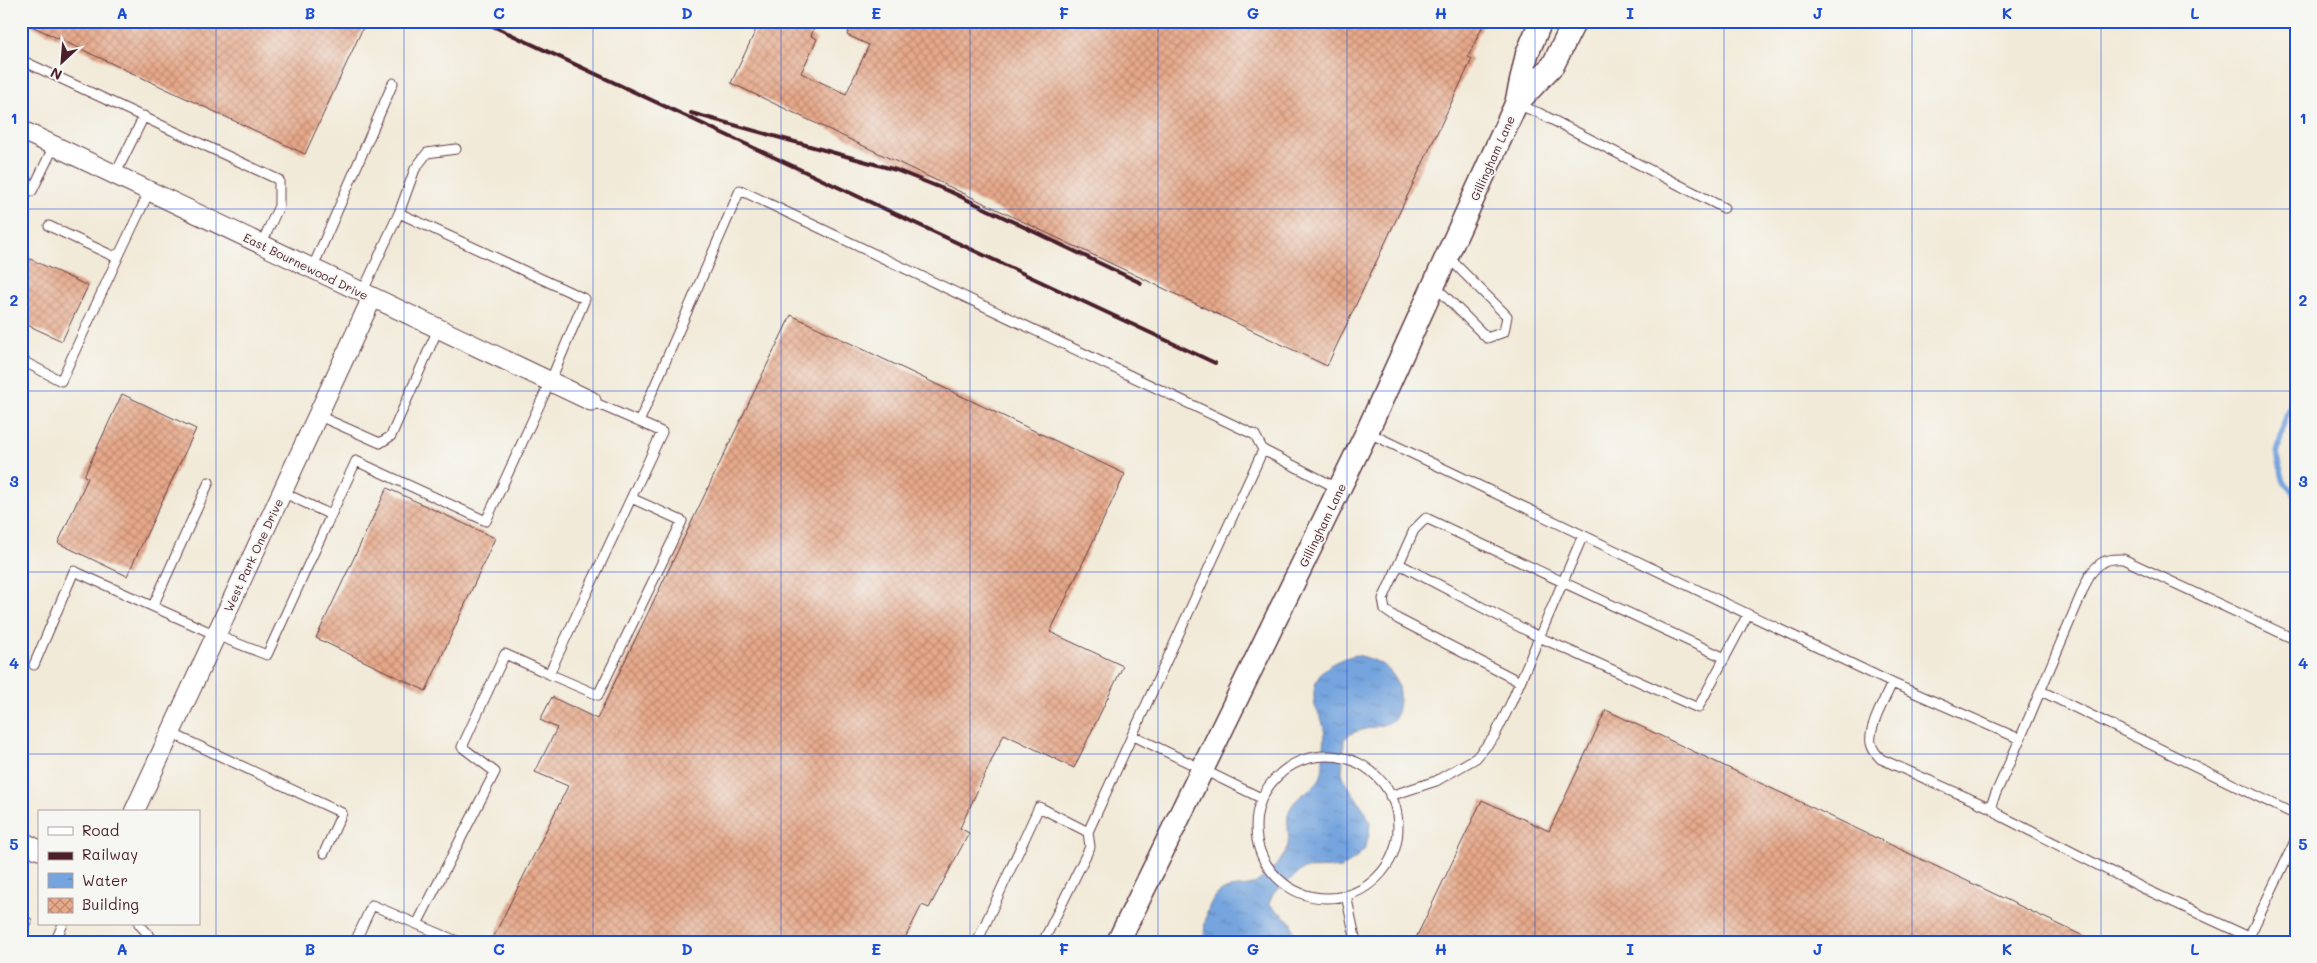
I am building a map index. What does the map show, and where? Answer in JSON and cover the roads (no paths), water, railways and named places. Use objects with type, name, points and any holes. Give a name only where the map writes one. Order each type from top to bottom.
[{"type":"street","name":"Gillingham Lane","points":[[1118,942],[1367,432],[1516,104],[1527,54],[1542,21]]},
{"type":"street","name":"Gillingham Lane","points":[[1516,104],[1553,65],[1575,21]]},
{"type":"street","name":"East Bournewood Drive","points":[[21,130],[591,401]]},
{"type":"street","name":"West Park One Drive","points":[[135,810],[317,416],[367,295]]},
{"type":"street","points":[[21,841],[38,850]]},
{"type":"lane","points":[[21,60],[279,180],[279,206],[261,245]]},
{"type":"lane","points":[[312,269],[393,83]]},
{"type":"lane","points":[[1516,104],[1724,208]]},
{"type":"lane","points":[[115,175],[144,116]]},
{"type":"lane","points":[[21,186],[32,191],[54,146]]},
{"type":"lane","points":[[367,295],[415,169],[427,154],[456,149]]},
{"type":"lane","points":[[639,422],[740,190],[1255,435],[1262,450],[1339,489]]},
{"type":"lane","points":[[21,360],[61,380],[149,192]]},
{"type":"lane","points":[[34,665],[74,571],[216,635],[267,655],[356,461],[486,522],[550,382],[585,299],[399,213]]},
{"type":"lane","points":[[49,226],[112,256],[120,253]]},
{"type":"lane","points":[[1434,285],[1487,338],[1504,332],[1507,316],[1448,256]]},
{"type":"lane","points":[[317,416],[380,443],[391,436],[438,329]]},
{"type":"lane","points":[[549,674],[662,432],[591,401]]},
{"type":"lane","points":[[1367,432],[1892,683],[2020,739]]},
{"type":"lane","points":[[1043,942],[1090,847],[1088,832],[1262,450]]},
{"type":"lane","points":[[153,606],[209,482]]},
{"type":"lane","points":[[282,492],[331,515]]},
{"type":"lane","points":[[417,924],[495,772],[462,747],[504,654],[598,695],[682,521],[631,498]]},
{"type":"lane","points":[[1520,682],[1398,619],[1385,610],[1383,599],[1398,564],[1414,530],[1426,518],[1725,658]]},
{"type":"lane","points":[[1390,796],[1436,781],[1476,758],[1494,737],[1520,682],[1583,535]]},
{"type":"lane","points":[[1993,809],[1992,802],[2089,576],[2096,565],[2107,559],[2123,559],[2296,640]]},
{"type":"lane","points":[[1398,564],[1539,637],[1698,708],[1748,614]]},
{"type":"lane","points":[[1892,683],[1872,730],[1871,742],[1874,752],[1881,759],[1993,809],[2000,816],[2248,939],[2296,839]]},
{"type":"lane","points":[[2041,691],[2296,815]]},
{"type":"lane","points":[[171,733],[342,813],[324,852]]},
{"type":"lane","points":[[1132,735],[1261,798]]},
{"type":"lane","points":[[1317,756],[1341,757],[1351,760],[1364,766],[1382,782],[1390,796],[1394,803],[1398,826],[1394,850],[1383,870],[1367,886],[1346,895],[1323,897],[1301,893],[1282,881],[1266,864],[1257,835],[1256,820],[1261,798],[1275,778],[1294,764],[1317,756]]},
{"type":"lane","points":[[978,942],[1039,807],[1088,832]]},
{"type":"lane","points":[[1346,895],[1356,942]]},
{"type":"lane","points":[[356,942],[372,905],[459,942]]},
{"type":"lane","points":[[55,942],[62,926]]},
{"type":"lane","points":[[141,926],[155,942]]},
{"type":"water","points":[[1356,655],[1369,658],[1387,669],[1394,676],[1399,695],[1395,719],[1383,725],[1355,732],[1344,739],[1342,773],[1370,822],[1369,835],[1364,850],[1355,859],[1341,868],[1303,869],[1273,894],[1269,904],[1292,923],[1294,936],[1292,942],[1204,942],[1206,919],[1210,904],[1214,898],[1226,889],[1249,886],[1255,883],[1269,872],[1284,855],[1287,848],[1288,815],[1290,809],[1296,801],[1316,784],[1322,772],[1324,732],[1322,721],[1315,706],[1315,686],[1323,671],[1337,661]]},
{"type":"waterway","points":[[2296,396],[2285,419],[2277,453],[2284,483],[2296,495]]},
{"type":"railway","points":[[482,21],[1215,363]]},
{"type":"railway","points":[[691,113],[896,170],[951,192],[1141,283]]}]
